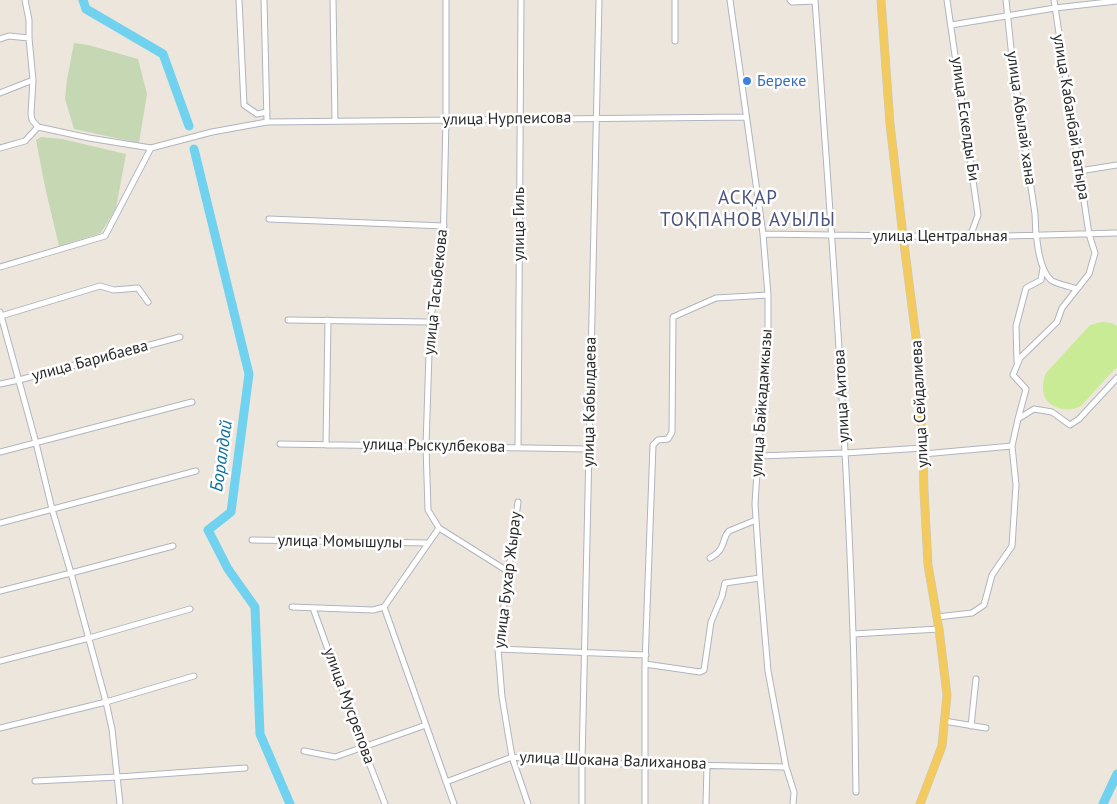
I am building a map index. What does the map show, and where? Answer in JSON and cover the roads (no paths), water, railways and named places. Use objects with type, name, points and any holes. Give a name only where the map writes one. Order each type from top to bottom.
[{"type":"main road","name":"улица Сейдалиева","points":[[881,0],[890,124],[916,337],[928,565],[939,629],[947,695],[942,746],[920,804]]},
{"type":"street","points":[[0,267],[105,236],[150,148],[38,127],[32,120],[33,80],[29,20],[25,0]]},
{"type":"street","points":[[239,0],[244,105],[257,114],[267,112]]},
{"type":"street","points":[[264,0],[267,122]]},
{"type":"street","points":[[333,0],[335,121]]},
{"type":"street","name":"улица Тасыбекова","points":[[439,528],[428,510],[426,446],[430,322],[443,250],[446,0]]},
{"type":"street","name":"улица Гиль","points":[[518,448],[522,0]]},
{"type":"street","name":"улица Кабылдаева","points":[[582,804],[599,0]]},
{"type":"street","points":[[675,0],[676,41]]},
{"type":"street","name":"улица Байкадамкызы","points":[[730,0],[763,234],[768,295],[768,330],[755,504],[760,578],[768,671],[786,767],[794,792],[793,804]]},
{"type":"street","points":[[790,0],[792,2],[815,0]]},
{"type":"street","name":"улица Аитова","points":[[815,0],[845,453],[853,634],[856,792]]},
{"type":"street","name":"улица Ескелды Би","points":[[947,0],[978,215],[970,237]]},
{"type":"street","name":"улица Абылай хана","points":[[1006,0],[1012,58],[1035,214],[1036,235],[1043,268]]},
{"type":"street","name":"улица Кабанбай Батыра","points":[[1017,366],[1020,358],[1057,322],[1062,308],[1089,274],[1095,253],[1089,234],[1054,0]]},
{"type":"street","points":[[951,25],[1055,8],[1117,1]]},
{"type":"street","points":[[0,39],[8,36],[30,38]]},
{"type":"street","points":[[0,93],[33,80]]},
{"type":"street","name":"улица Нурпеисова","points":[[150,148],[212,132],[267,122],[746,117]]},
{"type":"street","points":[[0,148],[25,141],[38,127]]},
{"type":"street","points":[[1079,172],[1117,165]]},
{"type":"street","points":[[269,219],[444,226]]},
{"type":"street","name":"улица Центральная","points":[[763,234],[970,237],[1117,233]]},
{"type":"street","points":[[1043,268],[1051,280],[1077,290]]},
{"type":"street","points":[[937,617],[972,614],[984,605],[992,575],[1012,546],[1016,485],[1012,446],[1026,389],[1013,375],[1017,366],[1016,326],[1026,288],[1040,280],[1043,268]]},
{"type":"street","points":[[120,804],[112,729],[106,702],[0,314],[100,286],[114,290],[138,288],[148,302]]},
{"type":"street","points":[[645,804],[645,664],[653,445],[658,440],[668,439],[672,432],[672,317],[716,298],[768,295]]},
{"type":"street","points":[[288,320],[430,322]]},
{"type":"street","points":[[326,445],[328,320]]},
{"type":"street","name":"улица Барибаева","points":[[0,384],[180,337]]},
{"type":"street","points":[[1018,419],[1034,410],[1052,412],[1070,426],[1080,419],[1117,378]]},
{"type":"street","points":[[0,452],[192,402]]},
{"type":"street","name":"улица Рыскулбекова","points":[[280,444],[589,449]]},
{"type":"street","points":[[758,456],[1012,446]]},
{"type":"street","points":[[0,523],[196,471]]},
{"type":"street","name":"улица Бухар Жырау","points":[[518,502],[498,649],[502,697],[512,757],[528,804]]},
{"type":"street","points":[[710,558],[718,553],[729,531],[756,520]]},
{"type":"street","points":[[292,607],[373,610],[384,607],[439,528],[509,572]]},
{"type":"street","name":"улица Момышулы","points":[[252,540],[428,543]]},
{"type":"street","points":[[0,590],[173,546]]},
{"type":"street","points":[[645,664],[700,672],[704,670],[711,622],[722,596],[725,583],[760,578]]},
{"type":"street","points":[[384,607],[454,804]]},
{"type":"street","name":"улица Мусрепова","points":[[313,608],[385,804]]},
{"type":"street","points":[[0,661],[190,609]]},
{"type":"street","points":[[853,634],[939,629]]},
{"type":"street","points":[[498,649],[646,654]]},
{"type":"street","points":[[0,728],[106,702],[194,676]]},
{"type":"street","points":[[971,726],[976,679]]},
{"type":"street","points":[[944,722],[986,728]]},
{"type":"street","points":[[304,751],[335,756],[426,725]]},
{"type":"street","name":"улица Шокана Валиханова","points":[[446,782],[512,757],[645,765],[786,767]]},
{"type":"street","points":[[706,804],[707,765]]},
{"type":"street","points":[[35,781],[245,768]]},
{"type":"waterway","points":[[83,0],[86,9],[163,54],[189,126]]},
{"type":"waterway","name":"Боралдай","points":[[194,149],[249,374],[231,512],[208,530],[228,569],[255,607],[260,734],[290,804]]},
{"type":"waterway","points":[[1103,804],[1117,774]]},
{"type":"place","name":"Береке","points":[[747,81]]},
{"type":"district","name":"АСҚАР ТОҚПАНОВ АУЫЛЫ","points":[[748,210]]}]
